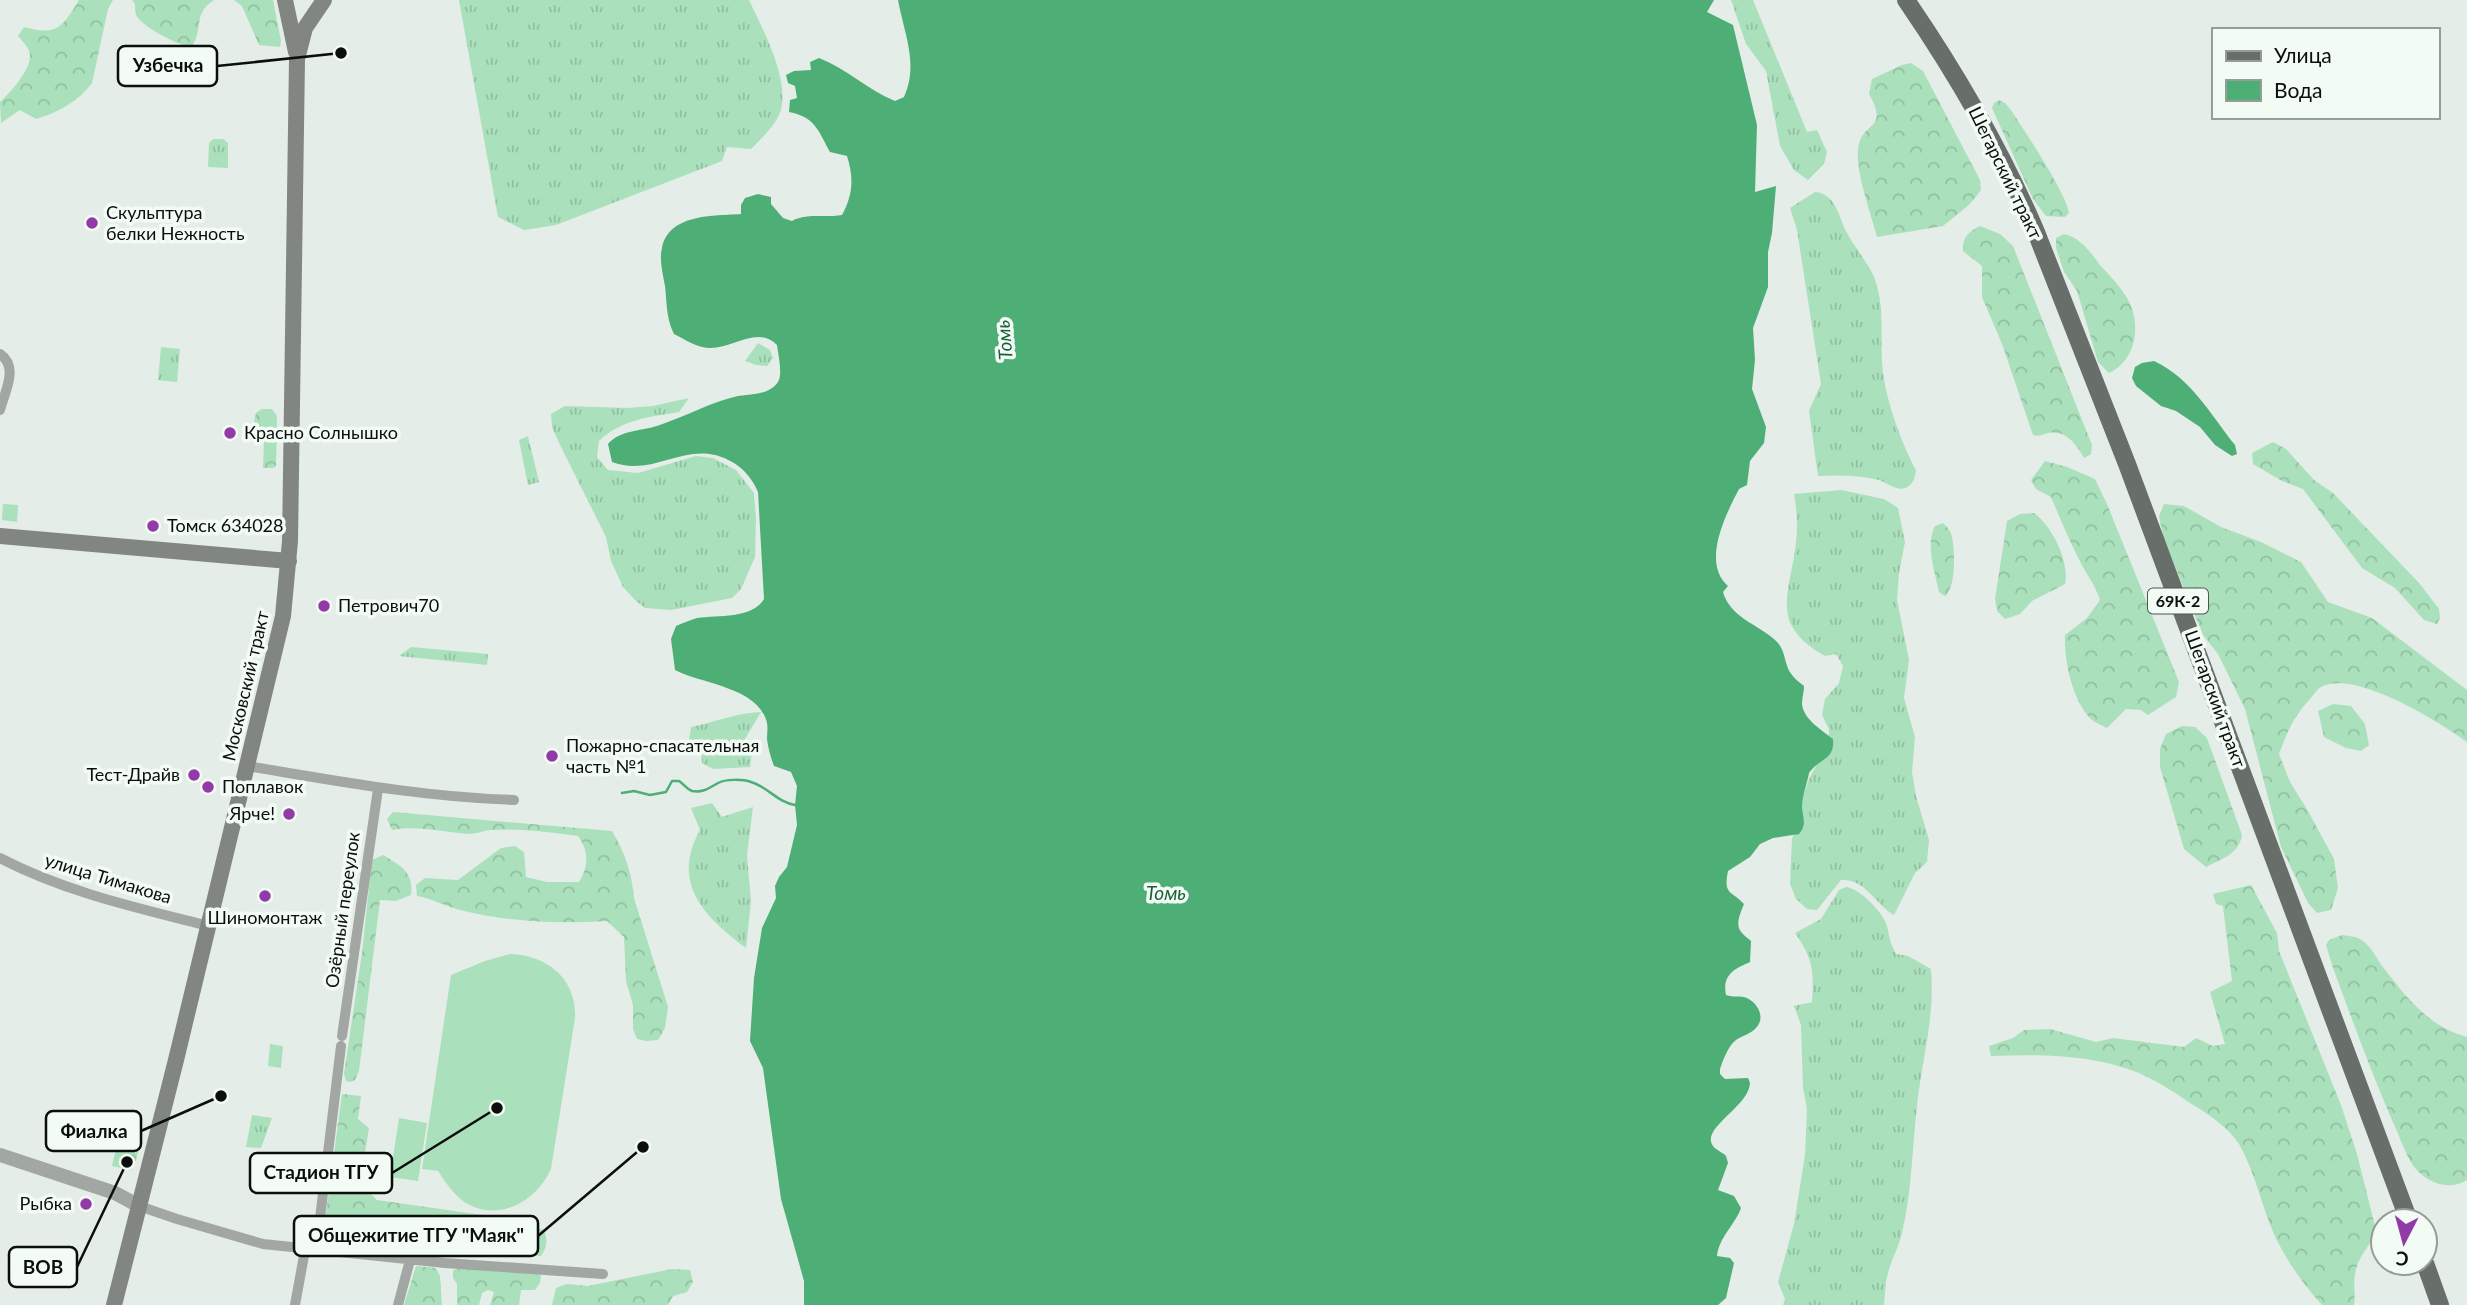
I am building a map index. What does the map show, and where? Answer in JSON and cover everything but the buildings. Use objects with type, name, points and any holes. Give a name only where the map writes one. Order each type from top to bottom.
[{"type":"main road","points":[[285,0],[297,59]]},
{"type":"main road","points":[[297,59],[305,28],[324,0]]},
{"type":"main road","name":"Шегарский тракт","points":[[1906,0],[1953,68],[2020,195],[2036,232],[2132,476],[2404,1207]]},
{"type":"main road","name":"Московский тракт","points":[[114,1305],[282,625],[289,561],[297,59]]},
{"type":"main road","points":[[0,536],[289,561]]},
{"type":"main road","points":[[2430,1277],[2440,1305]]},
{"type":"street","points":[[0,354],[8,359],[11,368],[0,410]]},
{"type":"street","points":[[247,766],[378,789],[514,800]]},
{"type":"street","name":"Озёрный переулок","points":[[295,1305],[310,1251],[378,789]]},
{"type":"street","name":"улица Тимакова","points":[[0,858],[29,873],[81,892],[209,926]]},
{"type":"street","points":[[0,1155],[115,1194],[139,1206],[177,1219],[264,1244],[310,1251],[603,1274]]},
{"type":"street","points":[[398,1305],[410,1259]]},
{"type":"green space","points":[[79,0],[113,0],[108,9],[92,83],[74,101],[52,113],[36,119],[20,110],[1,123],[0,102],[19,81],[29,61],[26,45],[18,36],[24,27],[44,31],[58,27]]},
{"type":"green space","points":[[132,0],[214,0],[203,11],[192,46],[187,46],[171,40],[139,20]]},
{"type":"green space","points":[[234,0],[273,0],[280,47],[259,45],[242,6]]},
{"type":"green space","points":[[459,0],[749,0],[779,72],[782,102],[779,115],[751,149],[727,147],[722,161],[556,225],[524,230],[498,217]]},
{"type":"green space","points":[[1731,0],[1753,0],[1807,132],[1817,130],[1827,152],[1824,164],[1808,180],[1794,170],[1780,146],[1766,71],[1746,44]]},
{"type":"green space","points":[[1911,63],[1923,71],[1980,180],[1981,190],[1970,204],[1943,226],[1877,237],[1858,160],[1860,141],[1877,115],[1869,94],[1872,79]]},
{"type":"green space","points":[[1999,100],[2011,110],[2053,177],[2069,213],[2065,217],[2046,216],[2033,199],[1992,108]]},
{"type":"green space","points":[[213,139],[223,139],[228,143],[228,168],[208,167],[209,143]]},
{"type":"green space","points":[[1815,192],[1832,201],[1849,237],[1871,271],[1878,289],[1882,366],[1886,389],[1901,438],[1916,470],[1913,481],[1902,489],[1864,477],[1818,476],[1809,411],[1821,384],[1797,230],[1790,208]]},
{"type":"green space","points":[[1980,226],[2000,234],[2013,246],[2092,445],[2091,454],[2084,458],[2066,436],[2055,433],[2033,435],[2002,344],[1982,297],[1982,266],[1963,251],[1967,236]]},
{"type":"green space","points":[[2064,234],[2075,238],[2089,251],[2123,291],[2132,309],[2135,337],[2132,346],[2124,362],[2109,373],[2098,362],[2077,291],[2064,272],[2056,248],[2056,238]]},
{"type":"green space","points":[[758,343],[770,350],[773,358],[767,366],[745,361]]},
{"type":"green space","points":[[161,347],[180,349],[177,382],[158,380]]},
{"type":"green space","points":[[689,398],[679,412],[637,420],[617,428],[599,441],[597,457],[608,470],[638,473],[696,456],[713,458],[736,470],[754,493],[755,557],[741,589],[732,598],[671,610],[645,608],[623,587],[611,561],[606,537],[552,427],[551,414],[565,406],[627,408],[653,406]]},
{"type":"green space","points":[[262,409],[272,409],[277,416],[276,466],[273,468],[263,468],[264,440],[254,421],[256,413]]},
{"type":"green space","points":[[528,436],[539,482],[528,485],[519,440]]},
{"type":"green space","points":[[2273,442],[2286,449],[2314,480],[2333,493],[2420,584],[2439,609],[2440,618],[2437,624],[2424,620],[2395,588],[2362,568],[2303,489],[2282,481],[2253,464],[2252,453]]},
{"type":"green space","points":[[2045,461],[2095,479],[2179,682],[2176,697],[2148,715],[2141,710],[2126,709],[2107,728],[2093,721],[2085,712],[2074,691],[2068,668],[2065,635],[2087,618],[2100,600],[2051,497],[2036,489],[2031,480]]},
{"type":"green space","points":[[1841,490],[1884,499],[1898,508],[1905,542],[1897,600],[1909,660],[1904,698],[1915,737],[1912,772],[1916,796],[1929,840],[1927,862],[1915,873],[1894,915],[1857,883],[1841,880],[1817,910],[1807,909],[1796,899],[1790,884],[1792,838],[1802,821],[1799,808],[1809,779],[1829,742],[1829,729],[1822,715],[1825,699],[1839,683],[1843,666],[1836,654],[1825,656],[1807,644],[1789,620],[1788,593],[1797,531],[1794,494]]},
{"type":"green space","points":[[3,504],[18,505],[17,522],[2,520]]},
{"type":"green space","points":[[2164,504],[2184,506],[2221,527],[2261,542],[2301,562],[2328,602],[2372,618],[2467,690],[2467,742],[2396,700],[2354,685],[2336,683],[2321,687],[2295,718],[2279,754],[2290,782],[2334,859],[2338,888],[2331,910],[2317,913],[2308,903],[2281,847],[2245,709],[2218,654],[2203,635],[2163,537],[2159,516]]},
{"type":"green space","points":[[2034,513],[2047,526],[2058,545],[2065,565],[2065,584],[2032,601],[2020,614],[2005,619],[1997,611],[1995,599],[2007,521],[2020,514]]},
{"type":"green space","points":[[1943,523],[1951,535],[1954,560],[1951,586],[1945,596],[1939,592],[1931,550],[1935,526]]},
{"type":"green space","points":[[411,647],[488,654],[487,665],[399,656]]},
{"type":"green space","points":[[2333,704],[2351,706],[2365,724],[2369,745],[2361,751],[2346,748],[2324,737],[2318,711]]},
{"type":"green space","points":[[761,712],[745,739],[752,751],[750,767],[713,769],[702,763],[701,748],[689,741],[691,727]]},
{"type":"green space","points":[[2182,726],[2195,727],[2207,738],[2242,835],[2234,851],[2206,867],[2184,849],[2160,767],[2160,749],[2166,734]]},
{"type":"green space","points":[[712,803],[722,817],[753,807],[747,855],[751,901],[746,948],[706,911],[696,898],[691,883],[689,867],[692,849],[700,830],[691,808]]},
{"type":"green space","points":[[393,812],[612,831],[627,863],[634,898],[668,1007],[665,1028],[658,1040],[637,1039],[633,1029],[633,1005],[626,981],[624,937],[607,921],[553,922],[500,918],[464,911],[417,896],[416,885],[425,878],[458,880],[501,848],[515,846],[524,852],[526,877],[547,882],[579,882],[585,870],[586,859],[578,836],[512,830],[468,834],[420,829],[392,830],[387,819]]},
{"type":"green space","points":[[383,855],[405,870],[410,881],[411,895],[396,901],[380,900],[359,1071],[355,1080],[350,1082],[346,1081],[344,1074],[362,953],[372,860]]},
{"type":"green space","points":[[2251,885],[2277,933],[2279,951],[2341,1105],[2370,1207],[2369,1243],[2356,1271],[2354,1305],[2322,1305],[2302,1280],[2274,1234],[2239,1144],[2210,1116],[2159,1083],[2139,1073],[2103,1062],[2066,1057],[1991,1056],[1989,1046],[2013,1038],[2024,1030],[2050,1029],[2096,1042],[2113,1038],[2184,1047],[2196,1038],[2213,1046],[2225,1044],[2210,992],[2232,981],[2223,906],[2216,904],[2213,894]]},
{"type":"green space","points":[[1846,887],[1864,896],[1881,915],[1896,954],[1908,956],[1931,969],[1930,1022],[1917,1106],[1908,1202],[1901,1238],[1887,1277],[1884,1305],[1783,1305],[1785,1299],[1778,1282],[1794,1224],[1805,1155],[1807,1109],[1803,1088],[1801,1025],[1794,1006],[1812,1002],[1813,991],[1809,958],[1795,933],[1821,919],[1839,890]]},
{"type":"green space","points":[[2342,935],[2358,938],[2366,944],[2400,989],[2430,1018],[2467,1037],[2467,1180],[2452,1185],[2437,1183],[2423,1176],[2409,1159],[2368,1062],[2326,945],[2329,940]]},
{"type":"green space","points":[[510,954],[536,959],[557,972],[571,992],[575,1018],[551,1169],[536,1191],[526,1200],[502,1210],[489,1210],[476,1208],[463,1201],[438,1171],[422,1169],[451,975]]},
{"type":"green space","points":[[270,1044],[283,1046],[281,1068],[268,1066]]},
{"type":"green space","points":[[342,1094],[361,1096],[358,1119],[369,1128],[360,1184],[377,1200],[490,1216],[544,1230],[546,1243],[541,1256],[325,1241],[323,1235]]},
{"type":"green space","points":[[252,1115],[272,1118],[261,1148],[246,1147]]},
{"type":"green space","points":[[399,1118],[427,1123],[418,1181],[390,1177]]},
{"type":"green space","points":[[121,1127],[143,1133],[131,1170],[112,1166]]},
{"type":"green space","points":[[416,1266],[436,1268],[440,1276],[442,1305],[404,1305]]},
{"type":"green space","points":[[458,1267],[536,1272],[541,1276],[540,1283],[535,1290],[521,1290],[519,1305],[490,1305],[494,1292],[488,1290],[482,1293],[479,1305],[457,1305],[457,1284],[453,1271]]},
{"type":"green space","points":[[672,1269],[690,1270],[693,1282],[687,1292],[673,1296],[668,1305],[552,1305],[556,1288],[567,1284],[588,1286]]},
{"type":"water","name":"Томь","points":[[898,0],[1714,0],[1707,12],[1733,25],[1757,125],[1755,192],[1776,186],[1768,252],[1768,287],[1753,328],[1755,360],[1752,389],[1766,427],[1764,443],[1750,461],[1747,485],[1739,489],[1728,511],[1719,538],[1716,565],[1728,586],[1723,592],[1727,601],[1738,614],[1779,644],[1789,671],[1804,686],[1802,704],[1806,715],[1833,739],[1833,746],[1829,755],[1809,773],[1802,803],[1804,824],[1799,834],[1773,838],[1760,844],[1750,857],[1728,871],[1728,889],[1744,904],[1739,918],[1740,930],[1751,941],[1750,962],[1730,974],[1726,982],[1726,995],[1751,1001],[1760,1012],[1760,1021],[1755,1029],[1731,1046],[1720,1069],[1720,1074],[1725,1079],[1748,1078],[1750,1083],[1748,1092],[1719,1124],[1711,1139],[1713,1146],[1726,1156],[1728,1163],[1718,1190],[1734,1196],[1741,1208],[1718,1249],[1717,1256],[1730,1258],[1734,1263],[1726,1298],[1718,1305],[804,1305],[804,1281],[781,1199],[763,1068],[750,1041],[754,978],[762,928],[776,898],[775,886],[787,867],[797,825],[797,786],[791,772],[774,766],[767,742],[767,723],[762,711],[741,694],[675,670],[671,639],[676,626],[697,618],[743,613],[759,605],[764,599],[758,492],[742,469],[718,456],[702,453],[628,466],[612,462],[608,444],[625,433],[657,426],[717,402],[765,392],[778,382],[780,369],[777,345],[769,339],[753,337],[705,348],[674,334],[667,310],[661,262],[662,248],[666,237],[683,222],[706,216],[741,214],[741,205],[745,198],[758,194],[771,197],[771,204],[783,218],[792,221],[804,217],[842,215],[851,186],[847,156],[830,152],[819,131],[810,121],[789,112],[790,100],[797,98],[795,86],[788,83],[786,75],[794,71],[811,70],[810,62],[819,58],[895,101],[904,97],[910,61]]},
{"type":"water","points":[[2154,361],[2190,387],[2235,445],[2237,454],[2232,456],[2215,445],[2200,427],[2176,411],[2161,406],[2136,386],[2132,378],[2135,367]]},
{"type":"waterway","points":[[622,793],[634,791],[650,795],[666,792],[672,781],[679,781],[690,790],[699,791],[721,782],[739,780],[757,784],[783,801],[795,805]]},
{"type":"place","name":"Узбечка","points":[[341,53]]},
{"type":"place","name":"Скульптура белки Нежность","points":[[92,223]]},
{"type":"place","name":"Красно Солнышко","points":[[230,433]]},
{"type":"place","name":"Томск 634028","points":[[153,526]]},
{"type":"place","name":"Петрович70","points":[[324,606]]},
{"type":"place","name":"Пожарно-спасательная часть №1","points":[[552,756]]},
{"type":"place","name":"Тест-Драйв","points":[[194,775]]},
{"type":"place","name":"Поплавок","points":[[208,787]]},
{"type":"place","name":"Ярче!","points":[[289,814]]},
{"type":"place","name":"Шиномонтаж","points":[[265,896]]},
{"type":"place","name":"Фиалка","points":[[221,1096]]},
{"type":"place","name":"Стадион ТГУ","points":[[497,1108]]},
{"type":"place","name":"Общежитие ТГУ \"Маяк\"","points":[[643,1147]]},
{"type":"place","name":"ВОВ","points":[[127,1162]]},
{"type":"place","name":"Рыбка","points":[[86,1204]]}]
